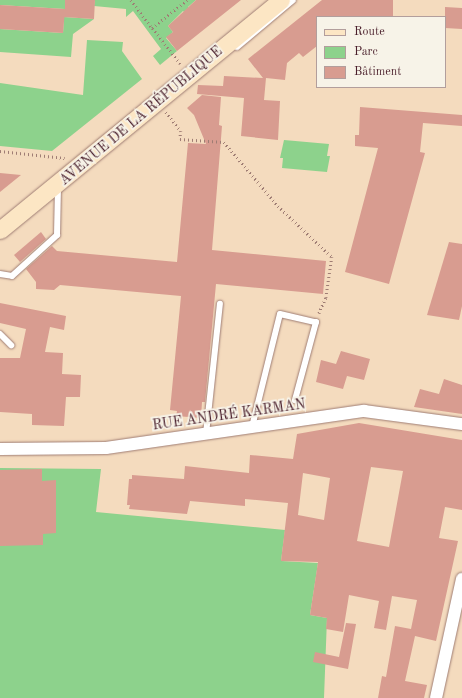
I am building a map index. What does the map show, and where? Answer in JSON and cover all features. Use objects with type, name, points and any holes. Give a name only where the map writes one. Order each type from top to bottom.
[{"type":"main road","name":"AVENUE DE LA RÉPUBLIQUE","points":[[0,230],[85,162],[123,129],[191,79],[281,0]]},
{"type":"street","name":"RUE ANDRÉ KARMAN","points":[[0,449],[106,448],[364,411],[462,424]]},
{"type":"street","points":[[436,698],[462,578]]},
{"type":"lane","points":[[230,52],[293,0]]},
{"type":"lane","points":[[123,129],[149,117],[162,107],[191,79]]},
{"type":"lane","points":[[0,274],[12,276],[58,235],[58,184]]},
{"type":"lane","points":[[206,434],[220,304]]},
{"type":"lane","points":[[252,427],[280,314],[316,322],[295,400]]},
{"type":"lane","points":[[0,334],[11,345]]},
{"type":"path","points":[[130,0],[191,79]]},
{"type":"path","points":[[152,28],[187,0]]},
{"type":"path","points":[[162,107],[181,131],[180,139],[224,142],[278,206],[332,257],[326,298],[316,322]]},
{"type":"path","points":[[0,151],[47,155],[85,162]]},
{"type":"green space","points":[[0,0],[65,0],[65,9],[0,5]]},
{"type":"green space","points":[[95,0],[196,0],[188,7],[189,9],[185,13],[183,11],[168,26],[173,32],[166,38],[177,51],[160,65],[153,56],[161,49],[133,11],[126,17],[126,9],[94,6]]},
{"type":"green space","points":[[64,17],[94,19],[73,34],[71,57],[0,52],[0,29],[63,33]]},
{"type":"green space","points":[[87,40],[123,42],[122,51],[142,79],[52,151],[0,146],[0,83],[83,95]]},
{"type":"green space","points":[[284,140],[329,144],[327,156],[330,156],[327,172],[282,168],[283,158],[280,158]]},
{"type":"green space","points":[[0,468],[101,469],[96,512],[285,530],[281,561],[318,563],[310,615],[327,618],[324,698],[0,698]]},
{"type":"building","points":[[65,0],[95,0],[94,19],[64,17],[63,33],[0,29],[0,5],[65,9]]},
{"type":"building","points":[[196,0],[241,0],[177,51],[166,37],[173,32],[168,26]]},
{"type":"building","points":[[322,0],[393,0],[393,16],[316,16],[316,47],[303,57],[299,53],[287,63],[285,80],[266,78],[264,100],[280,101],[278,140],[241,136],[244,98],[197,94],[198,85],[223,86],[224,76],[263,78],[248,59]]},
{"type":"building","points":[[445,7],[462,8],[462,29],[446,28]]},
{"type":"building","points":[[202,95],[221,97],[219,125],[222,126],[212,250],[326,261],[323,294],[216,284],[205,402],[202,402],[201,418],[176,416],[177,411],[170,410],[181,296],[60,285],[54,290],[36,289],[36,282],[26,269],[52,246],[57,251],[177,262],[188,143],[206,144],[194,115],[187,108]]},
{"type":"building","points":[[360,107],[462,115],[462,126],[423,123],[420,152],[425,153],[389,284],[345,272],[378,148],[355,146],[355,135],[359,135]]},
{"type":"building","points":[[0,173],[21,175],[0,192]]},
{"type":"building","points":[[41,232],[46,239],[20,262],[14,255]]},
{"type":"building","points":[[449,242],[462,244],[462,306],[459,320],[427,315]]},
{"type":"building","points":[[0,303],[66,316],[64,330],[50,327],[45,352],[63,353],[62,374],[81,375],[80,397],[66,397],[64,426],[32,425],[32,414],[0,412],[0,358],[20,358],[26,329],[0,323]]},
{"type":"building","points":[[341,351],[370,359],[364,380],[347,376],[343,389],[316,382],[321,360],[336,364]]},
{"type":"building","points":[[444,379],[462,385],[462,414],[414,407],[420,389],[439,394]]},
{"type":"building","points":[[359,423],[462,440],[462,510],[445,507],[439,538],[458,541],[436,641],[415,636],[405,681],[427,685],[424,698],[378,698],[382,676],[386,677],[395,626],[411,629],[417,600],[392,596],[386,630],[374,628],[379,601],[349,595],[343,632],[326,629],[327,618],[310,615],[318,562],[281,561],[288,503],[245,499],[245,506],[190,501],[187,514],[129,509],[130,505],[127,505],[129,479],[132,479],[132,475],[184,479],[185,466],[249,473],[250,455],[293,459],[297,434]],"holes":[[[371,467],[403,471],[389,547],[357,541]],[[303,473],[330,478],[324,520],[298,515]]]},
{"type":"building","points":[[42,469],[42,481],[56,480],[56,533],[43,534],[43,545],[0,546],[0,470]]},
{"type":"building","points":[[346,623],[356,624],[348,669],[313,662],[315,652],[339,657]]}]
